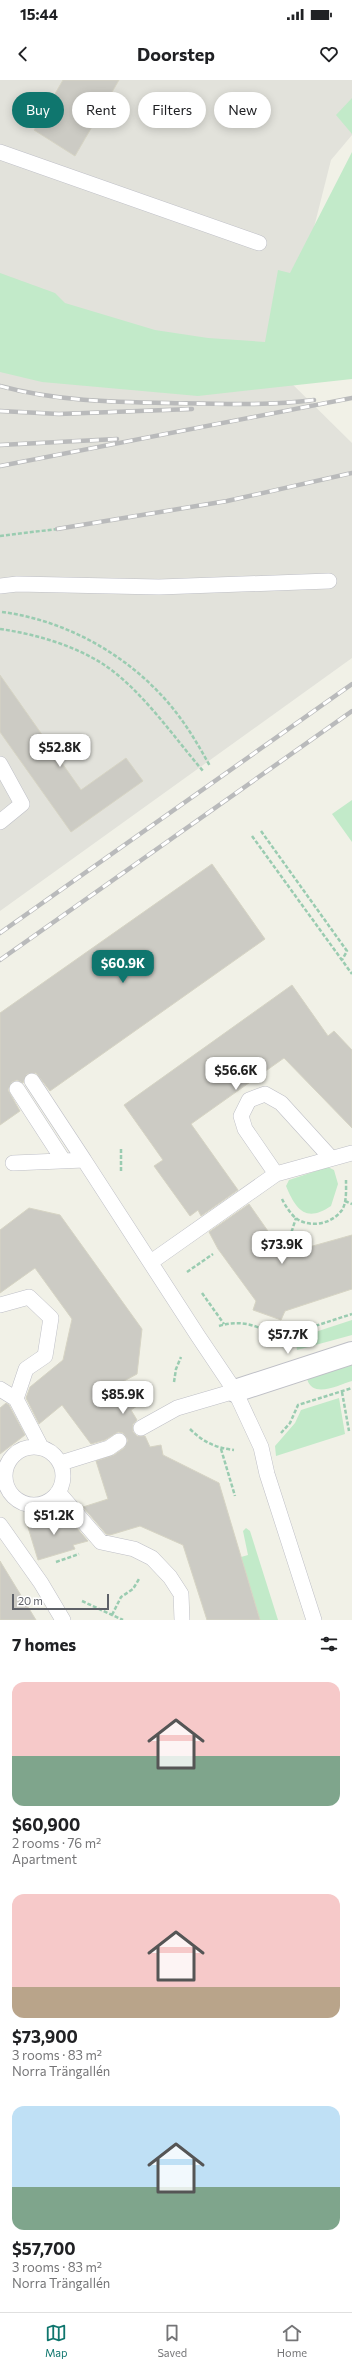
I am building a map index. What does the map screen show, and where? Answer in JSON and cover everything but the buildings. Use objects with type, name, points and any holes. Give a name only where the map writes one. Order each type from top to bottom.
[{"type":"street","points":[[236,1391],[352,1353]]},
{"type":"lane","points":[[0,152],[259,243]]},
{"type":"lane","points":[[0,586],[17,584],[159,587],[329,581]]},
{"type":"lane","points":[[0,764],[22,804],[0,822]]},
{"type":"lane","points":[[32,1081],[236,1391],[261,1446],[267,1474],[314,1620]]},
{"type":"lane","points":[[17,1089],[63,1160]]},
{"type":"lane","points":[[273,1176],[245,1129],[241,1116],[249,1100],[265,1094],[281,1103],[342,1155]]},
{"type":"lane","points":[[151,1262],[273,1176],[342,1155]]},
{"type":"lane","points":[[13,1162],[84,1160]]},
{"type":"lane","points":[[0,1305],[29,1297],[51,1318],[45,1356],[26,1369],[16,1399]]},
{"type":"lane","points":[[0,1389],[16,1399],[41,1447]]},
{"type":"lane","points":[[141,1428],[177,1408],[236,1391]]},
{"type":"lane","points":[[60,1463],[109,1448],[119,1442]]},
{"type":"lane","points":[[25,1447],[41,1447],[49,1450],[60,1463],[63,1473],[62,1483],[58,1492],[51,1500],[42,1505],[22,1503],[3,1491],[4,1472],[11,1457],[25,1447]]},
{"type":"lane","points":[[58,1492],[101,1542],[134,1549],[152,1558],[170,1577],[181,1594],[182,1620]]},
{"type":"lane","points":[[0,1525],[31,1569],[63,1620]]},
{"type":"path","points":[[0,536],[57,529]]},
{"type":"path","points":[[0,612],[18,614],[66,628],[108,652],[142,675],[181,718],[210,766]]},
{"type":"path","points":[[0,629],[30,634],[64,646],[103,664],[136,693],[203,771]]},
{"type":"path","points":[[261,831],[347,951],[342,960]]},
{"type":"path","points":[[252,836],[352,974]]},
{"type":"path","points":[[273,1176],[285,1205],[296,1218],[312,1225],[329,1221],[342,1210],[345,1200],[346,1180],[342,1155]]},
{"type":"path","points":[[345,1200],[352,1204]]},
{"type":"path","points":[[286,1249],[296,1218]]},
{"type":"path","points":[[187,1272],[213,1254]]},
{"type":"path","points":[[278,1338],[352,1314]]},
{"type":"path","points":[[298,1405],[352,1388]]},
{"type":"path","points":[[342,1392],[349,1431]]},
{"type":"path","points":[[221,1449],[235,1496]]},
{"type":"path","points":[[31,1569],[72,1558],[101,1542]]},
{"type":"path","points":[[112,1615],[121,1597],[133,1589],[152,1558]]},
{"type":"shaded area","points":[[0,80],[352,80],[352,135],[331,160],[278,370],[352,443],[352,658],[0,911]]},
{"type":"green space","points":[[352,98],[352,134],[336,115]]},
{"type":"green space","points":[[352,152],[352,379],[198,396],[42,382],[0,372],[0,273],[55,293],[65,303],[155,330],[208,338],[265,342],[278,270],[290,273]]},
{"type":"green space","points":[[352,800],[352,842],[332,814]]},
{"type":"green space","points":[[328,1167],[334,1170],[338,1184],[331,1206],[315,1213],[303,1211],[294,1202],[286,1186],[289,1180]]},
{"type":"green space","points":[[352,1320],[352,1335],[297,1350],[296,1342],[300,1337]]},
{"type":"green space","points":[[352,1365],[352,1381],[333,1387],[326,1389],[315,1388],[310,1385],[307,1379]]},
{"type":"green space","points":[[339,1398],[345,1434],[276,1456],[275,1446],[295,1423],[301,1410]]},
{"type":"green space","points":[[246,1528],[250,1531],[278,1620],[260,1620],[241,1557],[248,1555],[243,1531]]},
{"type":"railway","points":[[0,386],[62,398],[148,403],[242,404],[314,400]]},
{"type":"railway","points":[[0,466],[352,398]]},
{"type":"railway","points":[[0,411],[59,414],[192,409]]},
{"type":"railway","points":[[0,445],[117,439]]},
{"type":"railway","points":[[57,529],[227,501],[352,473]]},
{"type":"railway","points":[[0,933],[352,684]]},
{"type":"railway","points":[[0,960],[352,711]]}]
